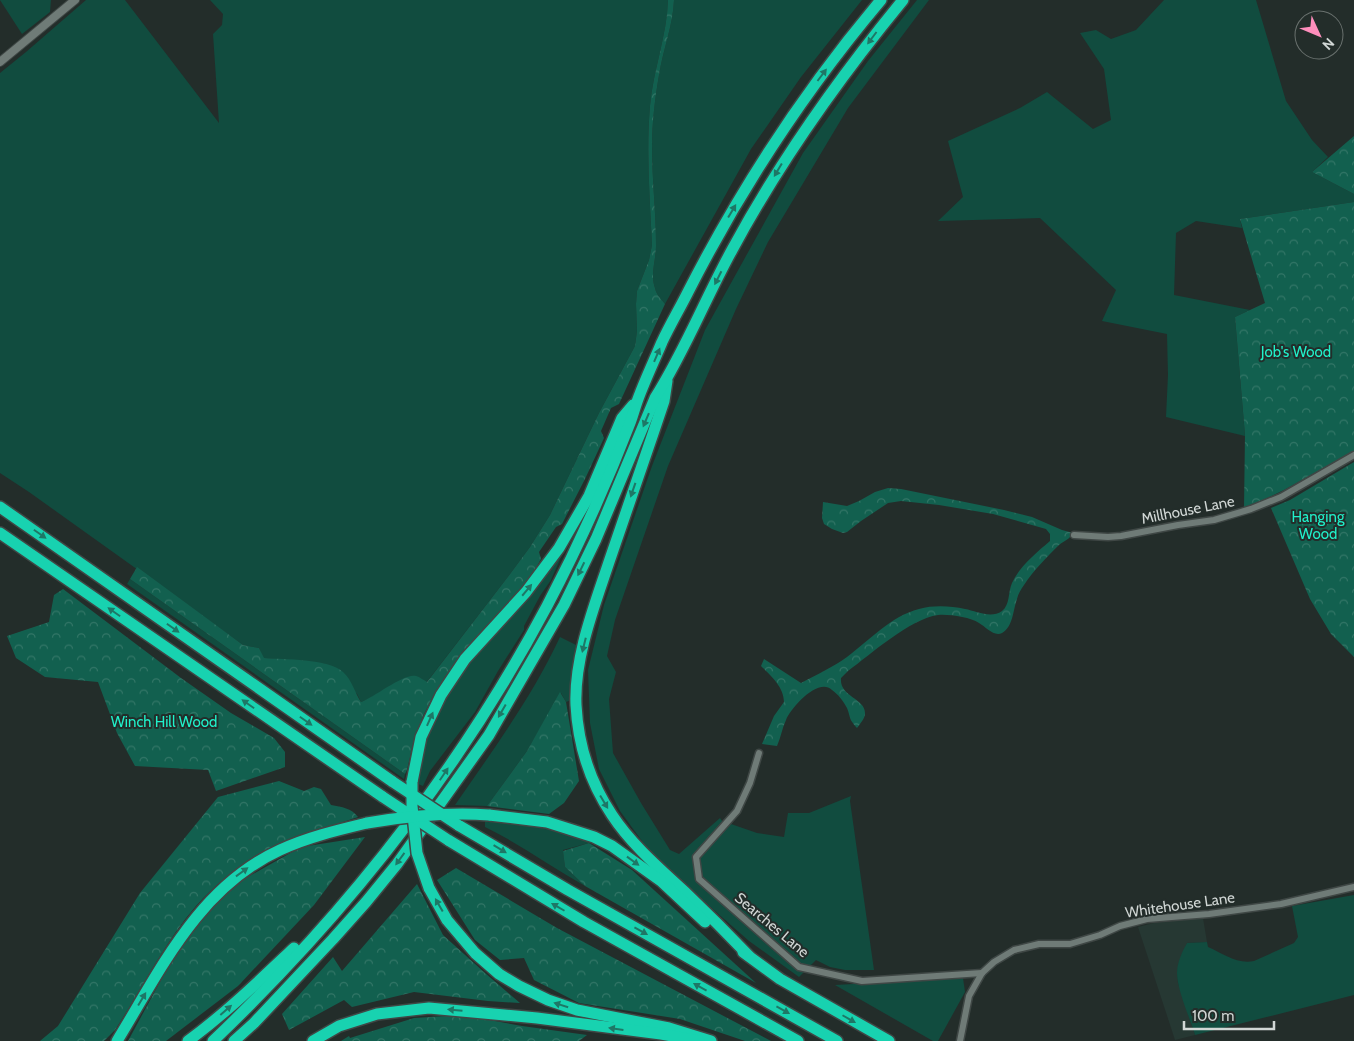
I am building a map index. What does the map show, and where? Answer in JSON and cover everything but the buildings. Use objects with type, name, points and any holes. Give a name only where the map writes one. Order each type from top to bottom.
[{"type":"highway","points":[[213,1041],[256,1000],[359,885],[427,798],[475,727],[547,606],[600,494],[663,341],[729,216],[765,157],[816,83],[881,0]]},
{"type":"highway","points":[[234,1041],[267,1009],[366,902],[397,864],[489,735],[564,605],[596,539],[655,398],[668,377],[731,250],[786,157],[830,94],[903,0]]},
{"type":"highway","points":[[668,377],[664,401],[582,648],[576,704],[579,733],[586,763],[598,792],[613,817],[650,860],[706,912],[748,956]]},
{"type":"highway","points":[[638,400],[622,418],[589,496],[559,548],[526,592],[465,659],[441,694],[421,737],[412,782],[412,806],[417,853],[429,888],[447,920],[475,953],[498,974],[548,1000],[577,1010],[669,1028],[711,1041]]},
{"type":"highway","points":[[0,507],[393,782],[458,825],[568,890],[838,1041]]},
{"type":"highway","points":[[0,533],[448,840],[584,922],[798,1041]]},
{"type":"highway","points":[[117,1041],[189,926],[216,894],[231,880],[262,859],[296,842],[367,823],[408,816],[454,814],[489,815],[547,822],[594,837],[606,843],[661,882],[704,921],[780,979],[889,1041]]},
{"type":"highway","points":[[188,1041],[206,1028],[256,985],[297,946],[327,922]]},
{"type":"highway","points":[[313,1041],[339,1026],[377,1014],[430,1008],[537,1018],[699,1041]]},
{"type":"street","points":[[0,62],[74,0]]},
{"type":"street","name":"Millhouse Lane","points":[[1074,535],[1121,536],[1214,520],[1251,510],[1282,497],[1354,455]]},
{"type":"street","name":"Searches Lane","points":[[759,753],[750,783],[737,811],[696,857],[699,879],[799,967],[862,981],[982,973]]},
{"type":"street","name":"Whitehouse Lane","points":[[960,1041],[969,996],[982,973],[994,962],[1014,950],[1039,944],[1070,944],[1100,935],[1120,926],[1147,920],[1281,904],[1354,887]]},
{"type":"shaded area","points":[[1203,918],[1207,942],[1187,943],[1177,971],[1178,983],[1195,1035],[1175,1040],[1138,927],[1154,923]]},
{"type":"green space","points":[[0,0],[51,0],[50,12],[22,34]]},
{"type":"green space","points":[[86,0],[125,0],[219,123],[213,34],[222,25],[223,14],[210,0],[668,0],[665,27],[650,106],[648,159],[652,245],[649,260],[637,291],[635,346],[599,413],[550,515],[530,547],[426,683],[421,679],[389,687],[361,702],[357,694],[325,664],[263,658],[259,648],[243,645],[0,473],[0,73]]},
{"type":"green space","points":[[668,0],[674,0],[673,10],[658,84],[653,120],[652,147],[656,246],[653,278],[656,292],[665,304],[619,404],[611,408],[601,431],[604,438],[562,524],[556,527],[539,552],[541,559],[529,580],[462,654],[436,691],[424,714],[414,740],[405,774],[130,579],[137,567],[243,645],[259,648],[264,658],[317,662],[336,667],[349,679],[361,702],[404,678],[417,676],[427,682],[530,547],[550,515],[599,413],[635,346],[637,291],[649,260],[652,245],[648,159],[650,106],[665,27]]},
{"type":"green space","points":[[674,0],[862,0],[801,77],[751,149],[665,304],[656,292],[653,278],[656,246],[652,138],[661,65],[672,19]]},
{"type":"green space","points":[[917,0],[929,0],[848,108],[768,242],[736,309],[668,466],[615,620],[607,656],[616,672],[609,699],[613,753],[670,850],[679,854],[720,818],[727,828],[731,824],[757,833],[784,837],[788,813],[809,813],[851,796],[850,801],[874,970],[845,970],[830,967],[816,960],[799,977],[749,941],[707,904],[647,848],[620,811],[599,769],[590,723],[588,670],[604,605],[652,466],[705,330],[803,153],[868,61]]},
{"type":"green space","points":[[1164,0],[1256,0],[1286,101],[1312,140],[1328,157],[1312,172],[1354,194],[1354,202],[1240,219],[1242,228],[1196,221],[1176,233],[1174,295],[1250,310],[1235,317],[1245,436],[1166,417],[1167,334],[1102,321],[1116,290],[1040,218],[938,221],[963,197],[948,141],[1020,108],[1047,92],[1093,129],[1111,120],[1104,69],[1080,33],[1096,30],[1111,39],[1136,30]]},
{"type":"green space","points":[[1354,136],[1354,194],[1312,172]]},
{"type":"green space","name":"Job's Wood","points":[[1354,202],[1354,451],[1284,490],[1244,509],[1245,435],[1235,317],[1265,303],[1240,219]]},
{"type":"green space","name":"Hanging Wood","points":[[1354,462],[1354,657],[1331,634],[1310,599],[1271,508],[1290,500]]},
{"type":"green space","points":[[888,488],[1004,510],[1032,517],[1073,533],[1050,554],[1028,580],[1018,595],[1011,623],[1002,633],[993,633],[975,621],[953,616],[938,615],[915,623],[879,647],[841,678],[841,684],[844,689],[864,709],[864,717],[857,728],[839,696],[826,687],[820,688],[806,696],[793,708],[785,723],[777,746],[762,744],[774,716],[784,702],[782,691],[761,666],[764,659],[801,683],[842,661],[881,629],[909,612],[942,606],[984,614],[998,613],[1005,608],[1012,583],[1019,571],[1050,541],[1050,534],[1046,529],[993,514],[901,501],[888,503],[847,532],[843,533],[824,524],[822,518],[823,502],[847,506],[875,492]]},
{"type":"green space","points":[[565,548],[551,580],[524,626],[524,630],[475,712],[430,771],[423,786],[418,784],[419,766],[427,736],[450,689],[468,664],[545,577]]},
{"type":"green space","points":[[130,579],[405,774],[404,779],[127,584]]},
{"type":"green space","name":"Winch Hill Wood","points":[[63,589],[181,678],[231,713],[274,738],[285,752],[285,767],[216,791],[208,770],[135,766],[117,733],[98,682],[45,677],[16,658],[7,636],[49,622],[54,595]]},
{"type":"green space","points":[[560,637],[578,646],[571,700],[566,702],[561,693],[527,751],[487,806],[455,805],[524,702]]},
{"type":"green space","points":[[560,692],[566,702],[579,781],[564,803],[549,814],[487,806],[527,751]]},
{"type":"green space","points":[[279,781],[304,791],[314,787],[321,789],[331,805],[343,807],[358,817],[301,836],[263,853],[228,876],[211,890],[184,920],[115,1030],[104,1041],[40,1041],[58,1026],[140,893],[218,797]]},
{"type":"green space","points":[[485,820],[555,829],[587,840],[589,843],[563,850],[565,867],[585,886],[485,827]]},
{"type":"green space","points":[[365,837],[314,905],[238,986],[166,1041],[128,1041],[168,967],[205,914],[228,892],[244,879],[301,847]]},
{"type":"green space","points":[[589,843],[632,870],[756,983],[585,886],[565,867],[563,851]]},
{"type":"green space","points":[[456,868],[557,928],[771,1041],[745,1041],[680,1019],[579,1003],[534,980],[524,958],[500,960],[475,940],[437,880]]},
{"type":"green space","points":[[417,884],[443,935],[520,1003],[414,992],[352,1007],[344,1000],[289,1030],[282,1014],[333,957],[342,971]]},
{"type":"green space","points":[[1354,895],[1354,995],[1195,1035],[1181,996],[1177,969],[1187,943],[1207,942],[1208,947],[1230,958],[1248,962],[1254,961],[1294,943],[1298,937],[1292,906]]},
{"type":"green space","points":[[963,978],[965,992],[938,1041],[933,1041],[835,985]]},
{"type":"green space","points":[[462,1015],[587,1035],[579,1041],[341,1041],[349,1036],[350,1038],[414,1018]]}]
